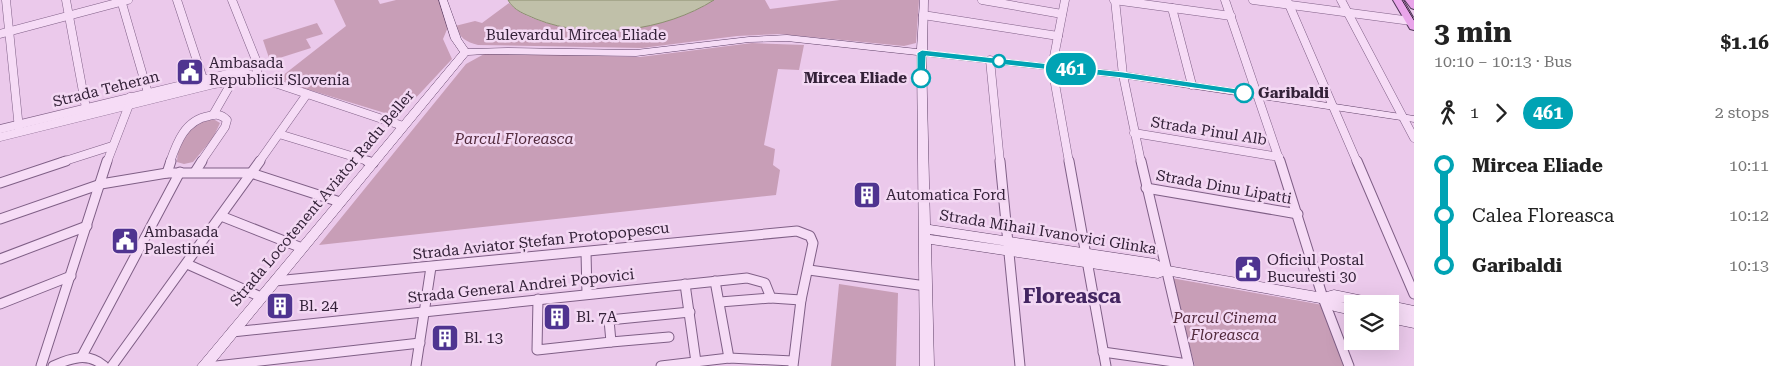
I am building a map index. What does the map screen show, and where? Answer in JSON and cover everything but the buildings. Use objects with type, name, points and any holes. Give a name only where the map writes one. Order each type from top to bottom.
[{"type":"main road","points":[[1398,0],[1412,24]]},
{"type":"main road","points":[[1410,0],[1414,6]]},
{"type":"street","points":[[6,0],[19,128]]},
{"type":"street","points":[[66,0],[86,108]]},
{"type":"street","points":[[0,34],[10,29],[110,0]]},
{"type":"street","points":[[177,0],[203,79]]},
{"type":"street","points":[[232,0],[258,65],[256,77],[404,126]]},
{"type":"street","name":"Bulevardul Mircea Eliade","points":[[443,0],[456,39],[465,52],[489,49],[633,53],[669,50],[742,39],[798,39],[1123,75],[1409,118]]},
{"type":"street","points":[[924,0],[921,74],[927,366]]},
{"type":"street","points":[[982,0],[1062,14]]},
{"type":"street","points":[[1065,0],[1052,67],[1106,366]]},
{"type":"street","points":[[1103,352],[1189,365],[1134,133],[1123,75],[1115,0],[1231,16]]},
{"type":"street","points":[[1225,0],[1298,214],[1323,298],[1350,366]]},
{"type":"street","points":[[1253,0],[1288,2],[1412,24]]},
{"type":"street","points":[[1341,0],[1409,118],[1414,138]]},
{"type":"street","points":[[68,13],[123,1],[148,93]]},
{"type":"street","points":[[1288,2],[1414,294]]},
{"type":"street","points":[[1172,8],[1192,85]]},
{"type":"street","points":[[923,15],[1058,36]]},
{"type":"street","points":[[0,29],[10,29]]},
{"type":"street","points":[[894,50],[909,59],[921,74]]},
{"type":"street","name":"Strada Locotenent Aviator Radu Beller","points":[[204,366],[465,52]]},
{"type":"street","points":[[990,60],[1020,366]]},
{"type":"street","name":"Strada Teheran","points":[[0,137],[19,128],[86,108],[129,101],[148,93],[203,79],[236,72],[256,77]]},
{"type":"street","name":"Strada Teheran","points":[[0,129],[19,128],[129,101],[232,80],[256,77]]},
{"type":"street","points":[[213,115],[232,80]]},
{"type":"street","points":[[112,366],[187,264],[307,94]]},
{"type":"street","points":[[41,366],[112,146],[129,101]]},
{"type":"street","points":[[167,172],[178,140],[185,129],[200,118],[213,115],[225,117],[226,123],[195,172]]},
{"type":"street","name":"Strada Pinul Alb","points":[[1134,133],[1279,157]]},
{"type":"street","points":[[279,134],[373,163]]},
{"type":"street","points":[[0,183],[112,146]]},
{"type":"street","points":[[0,219],[101,184],[167,172],[252,173],[340,202]]},
{"type":"street","points":[[82,356],[180,172]]},
{"type":"street","name":"Strada Dinu Lipatti","points":[[1146,188],[1298,214]]},
{"type":"street","points":[[221,216],[302,248]]},
{"type":"street","points":[[0,259],[87,226]]},
{"type":"street","name":"Strada Aviator Ștefan Protopopescu","points":[[274,281],[797,231],[810,236],[813,243],[809,270]]},
{"type":"street","name":"Strada Mihail Ivanovici Glinka","points":[[925,234],[1085,258],[1158,273],[1165,270],[1323,298],[1344,308]]},
{"type":"street","points":[[586,252],[586,294]]},
{"type":"street","points":[[187,264],[261,297]]},
{"type":"street","points":[[416,366],[431,267]]},
{"type":"street","points":[[661,366],[729,358],[793,364],[801,300],[809,270],[926,286]]},
{"type":"street","points":[[0,304],[71,276]]},
{"type":"street","name":"Strada General Andrei Popovici","points":[[232,332],[748,278],[761,281],[768,287],[771,298]]},
{"type":"street","points":[[715,281],[729,358]]},
{"type":"street","points":[[685,284],[696,362]]},
{"type":"street","name":"Strada Mihail Ivanovici Glinka","points":[[1323,298],[1334,295],[1344,297]]},
{"type":"street","points":[[720,302],[771,298],[801,300]]},
{"type":"street","points":[[538,299],[537,350],[669,337]]},
{"type":"street","points":[[1399,308],[1414,311]]},
{"type":"street","points":[[611,342],[609,320],[690,312]]},
{"type":"street","points":[[1399,319],[1414,322]]},
{"type":"street","points":[[216,366],[420,343]]},
{"type":"street","points":[[53,366],[82,356],[97,359],[104,366]]},
{"type":"green space","points":[[334,0],[378,0],[380,4],[396,0],[439,0],[448,27],[443,39],[452,59],[398,117],[277,80],[346,26]]},
{"type":"green space","points":[[714,0],[765,0],[770,9],[840,0],[919,0],[916,43],[904,46],[780,34],[737,36],[642,48],[478,45],[464,39],[455,26],[475,21],[482,23],[509,3],[524,14],[556,25],[579,29],[627,29],[673,19],[695,11]]},
{"type":"green space","points":[[317,23],[323,34],[306,39],[311,48],[270,61],[263,40]]},
{"type":"green space","name":"Parcul Floreasca","points":[[752,43],[804,45],[799,70],[778,69],[764,145],[775,149],[773,165],[780,170],[776,195],[319,245],[466,64],[486,53],[640,57]]},
{"type":"green space","points":[[208,119],[220,123],[213,138],[193,162],[184,164],[177,162],[179,147],[185,135],[194,126]]},
{"type":"green space","name":"Parcul Cinema Floreasca","points":[[1171,278],[1323,305],[1346,366],[1195,366]]},
{"type":"green space","points":[[839,284],[898,293],[896,366],[831,366]]},
{"type":"shaded area","points":[[508,0],[714,0],[695,11],[673,19],[651,25],[604,31],[580,30],[557,26],[524,14],[510,4]]},
{"type":"tram line","points":[[1402,0],[1414,20]]},
{"type":"bus line","name":"461","points":[[921,78],[922,53],[1123,75],[1244,93]]},
{"type":"place","name":"Ambasada Republicii Slovenia","points":[[190,72]]},
{"type":"place","name":"Mircea Eliade","points":[[921,78]]},
{"type":"place","name":"Garibaldi","points":[[1244,93]]},
{"type":"place","name":"Automatica Ford","points":[[867,195]]},
{"type":"place","name":"Ambasada Palestinei","points":[[125,241]]},
{"type":"place","name":"Oficiul Postal Bucuresti 30","points":[[1248,269]]},
{"type":"place","name":"Bl. 24","points":[[280,306]]},
{"type":"place","name":"Bl. 7A","points":[[557,317]]},
{"type":"place","name":"Bl. 13","points":[[445,338]]},
{"type":"district","name":"Floreasca","points":[[1072,296]]}]
